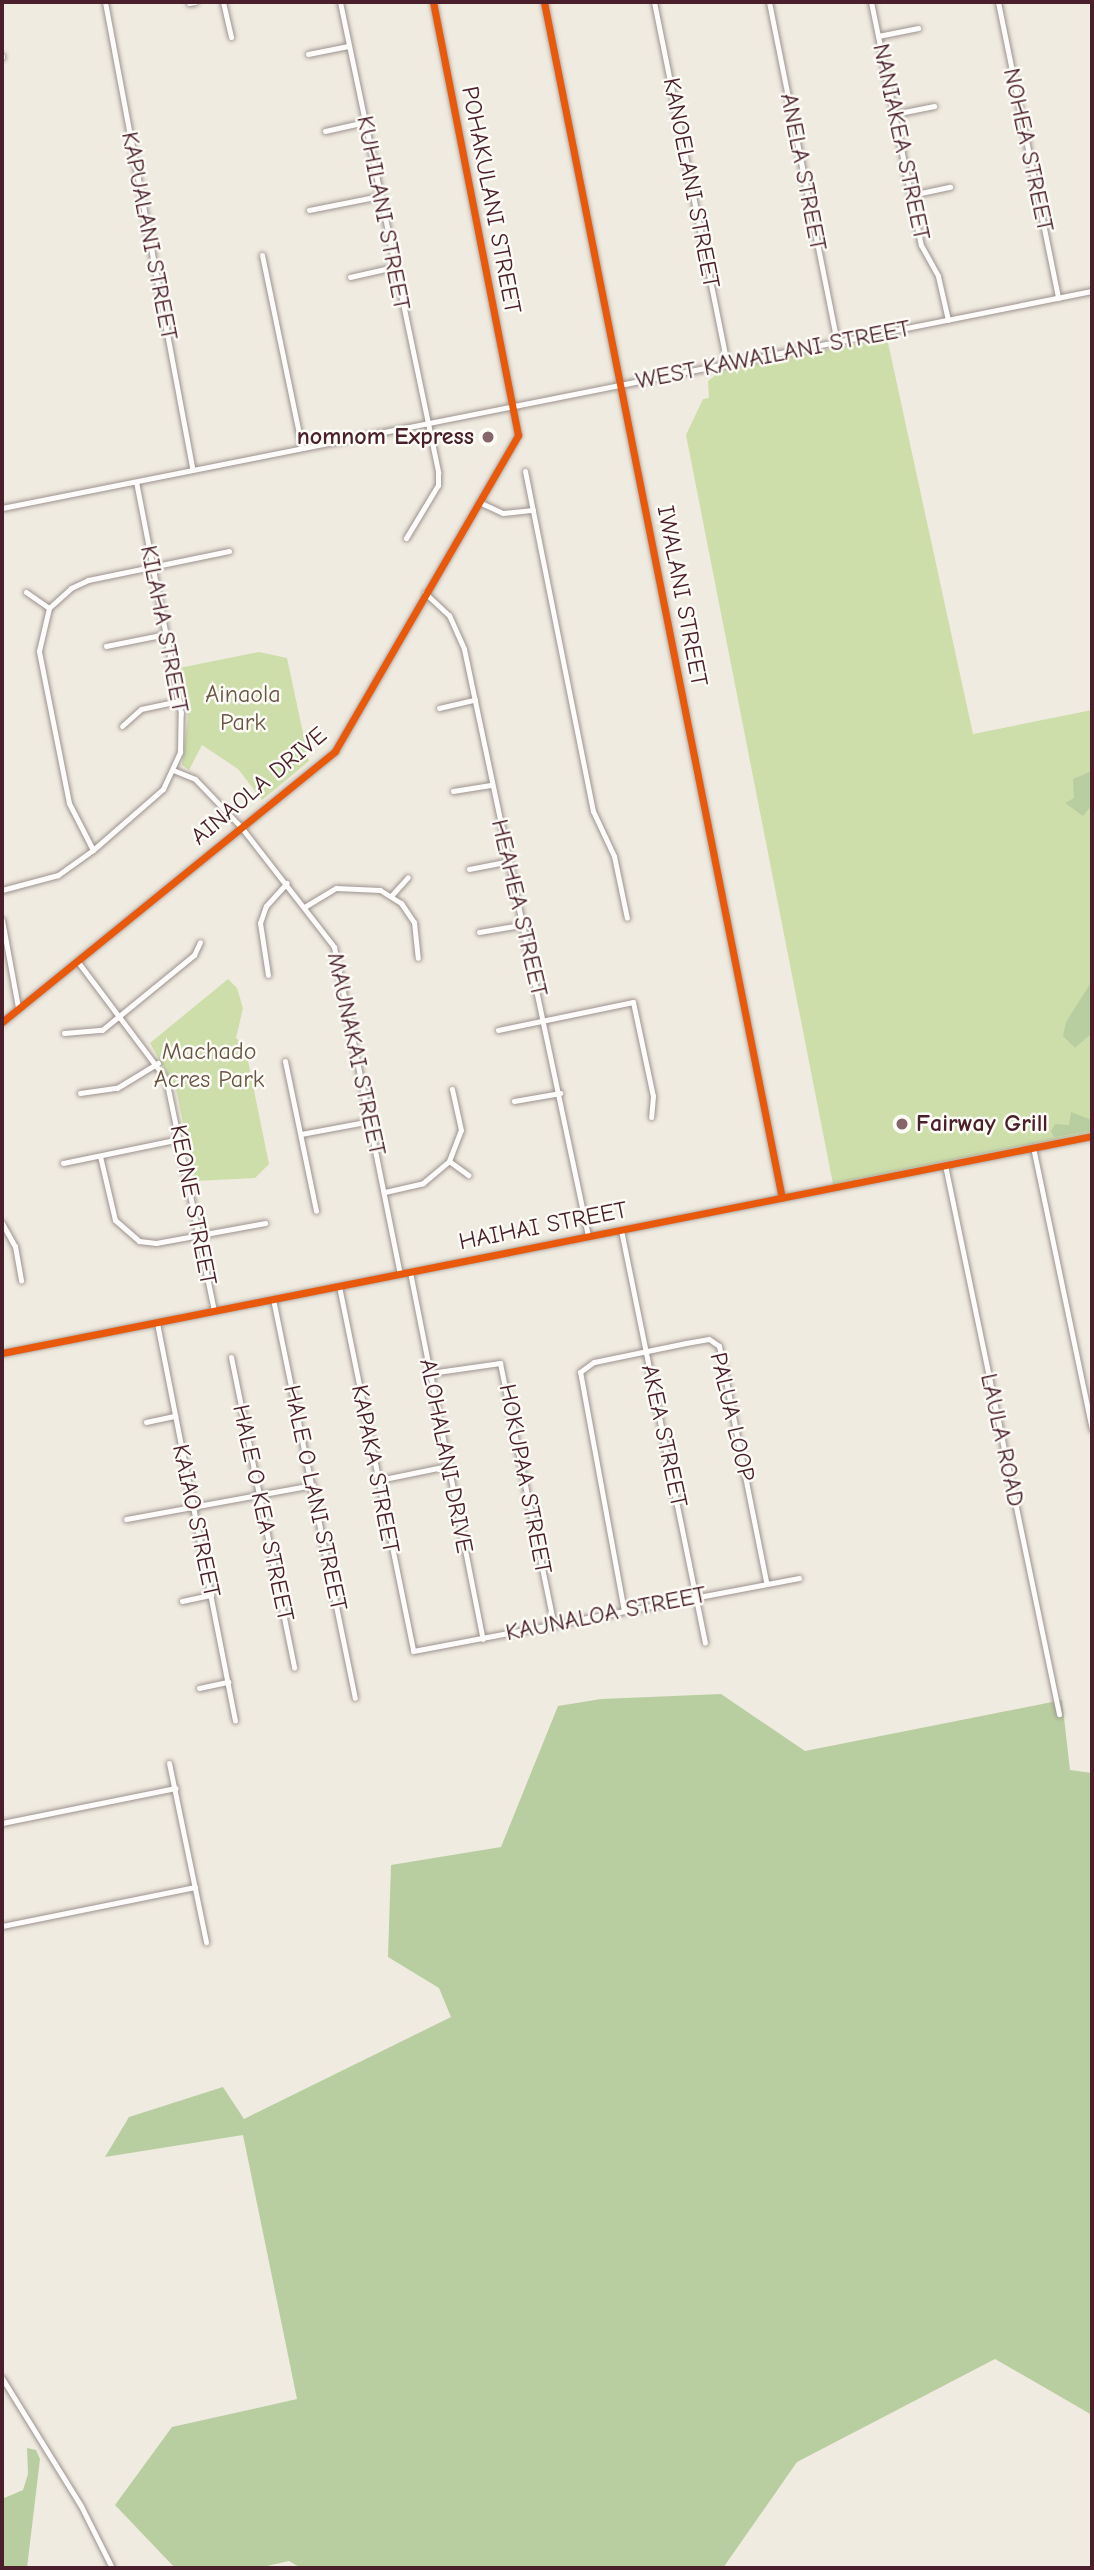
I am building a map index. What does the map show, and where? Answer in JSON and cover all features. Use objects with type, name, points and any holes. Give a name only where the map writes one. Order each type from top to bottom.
[{"type":"street","name":"KAPUALANI STREET","points":[[105,2],[192,470]]},
{"type":"street","points":[[223,2],[231,37]]},
{"type":"street","name":"KUHILANI STREET","points":[[340,2],[438,485],[406,538]]},
{"type":"street","name":"POHAKULANI STREET","points":[[433,2],[513,406]]},
{"type":"street","name":"IWALANI STREET","points":[[544,2],[782,1198]]},
{"type":"street","name":"KANOELANI STREET","points":[[654,2],[727,363]]},
{"type":"street","name":"ANELA STREET","points":[[769,2],[837,342]]},
{"type":"street","name":"NANIAKEA STREET","points":[[871,2],[921,245],[938,276],[948,320]]},
{"type":"street","name":"NOHEA STREET","points":[[998,2],[1058,298]]},
{"type":"street","points":[[878,36],[918,28]]},
{"type":"street","points":[[308,54],[348,46]]},
{"type":"street","points":[[894,114],[934,106]]},
{"type":"street","points":[[325,131],[365,122]]},
{"type":"street","points":[[911,195],[950,187]]},
{"type":"street","points":[[309,210],[380,196]]},
{"type":"street","points":[[262,255],[302,449]]},
{"type":"street","points":[[350,276],[394,267]]},
{"type":"street","name":"WEST KAWAILANI STREET","points":[[2,508],[1092,291]]},
{"type":"street","name":"AINAOLA DRIVE","points":[[2,1021],[335,751],[518,435],[513,406]]},
{"type":"street","points":[[525,471],[593,811],[614,856],[626,918]]},
{"type":"street","name":"KILAHA STREET","points":[[2,890],[58,875],[148,806],[173,770],[182,733],[179,701],[135,482]]},
{"type":"street","points":[[479,502],[503,513],[533,510]]},
{"type":"street","points":[[93,850],[69,803],[39,651],[49,608],[71,588],[88,580],[229,551]]},
{"type":"street","points":[[26,592],[49,608]]},
{"type":"street","name":"HEAHEA STREET","points":[[425,593],[456,625],[475,700],[506,862],[526,924],[588,1236]]},
{"type":"street","points":[[106,646],[166,634]]},
{"type":"street","points":[[439,708],[475,700]]},
{"type":"street","points":[[122,726],[141,709],[179,701]]},
{"type":"street","name":"MAUNAKAI STREET","points":[[173,770],[195,779],[242,827],[306,906],[338,959],[400,1274]]},
{"type":"street","points":[[453,791],[491,785]]},
{"type":"street","points":[[469,869],[506,862]]},
{"type":"street","points":[[391,896],[408,877]]},
{"type":"street","points":[[268,975],[260,923],[265,906],[287,883]]},
{"type":"street","points":[[306,906],[336,888],[351,886],[366,886],[391,896],[414,922],[418,958]]},
{"type":"street","points":[[2,920],[18,1007]]},
{"type":"street","points":[[479,932],[526,924]]},
{"type":"street","points":[[64,1033],[93,1033],[119,1018],[194,955],[200,942]]},
{"type":"street","name":"KEONE STREET","points":[[78,962],[119,1018],[158,1063],[172,1097],[214,1311]]},
{"type":"street","points":[[498,1030],[633,1002],[653,1096],[651,1117]]},
{"type":"street","points":[[285,1061],[316,1211]]},
{"type":"street","points":[[80,1093],[117,1088],[158,1063]]},
{"type":"street","points":[[385,1192],[422,1182],[449,1161],[461,1130],[453,1089]]},
{"type":"street","points":[[514,1101],[560,1093]]},
{"type":"street","points":[[301,1134],[371,1121]]},
{"type":"street","name":"HAIHAI STREET","points":[[2,1353],[1092,1136]]},
{"type":"street","points":[[63,1163],[180,1139]]},
{"type":"street","points":[[1033,1147],[1089,1395],[1092,1429]]},
{"type":"street","points":[[100,1156],[112,1212],[125,1233],[156,1243],[265,1223]]},
{"type":"street","points":[[449,1161],[468,1175]]},
{"type":"street","name":"LAULA ROAD","points":[[945,1165],[1059,1714]]},
{"type":"street","points":[[2,1223],[15,1246],[21,1280]]},
{"type":"street","name":"AKEA STREET","points":[[621,1230],[705,1643]]},
{"type":"street","name":"ALOHALANI DRIVE","points":[[410,1272],[483,1639]]},
{"type":"street","name":"KAPAKA STREET","points":[[339,1286],[413,1650]]},
{"type":"street","name":"HALE O LANI STREET","points":[[273,1300],[355,1698]]},
{"type":"street","name":"KAIAO STREET","points":[[157,1323],[235,1720]]},
{"type":"street","name":"PALUA LOOP","points":[[624,1611],[578,1378],[584,1366],[594,1362],[646,1351],[709,1339],[719,1346],[766,1582]]},
{"type":"street","name":"HALE O KEA STREET","points":[[231,1357],[294,1668]]},
{"type":"street","name":"HOKUPAA STREET","points":[[430,1373],[500,1363],[554,1625]]},
{"type":"street","points":[[146,1422],[175,1416]]},
{"type":"street","points":[[379,1480],[448,1466]]},
{"type":"street","points":[[127,1519],[313,1485]]},
{"type":"street","name":"KAUNALOA STREET","points":[[413,1650],[483,1639],[766,1582],[799,1578]]},
{"type":"street","points":[[182,1601],[211,1595]]},
{"type":"street","points":[[199,1688],[228,1682]]},
{"type":"street","points":[[170,1763],[206,1942]]},
{"type":"street","points":[[2,1822],[175,1788]]},
{"type":"street","points":[[2,1926],[195,1887]]},
{"type":"street","points":[[2,2378],[81,2506],[112,2568]]},
{"type":"green space","points":[[887,338],[973,734],[1092,710],[1092,1132],[833,1184],[686,435],[703,399],[709,398],[708,381],[722,370]]},
{"type":"green space","name":"Ainaola Park","points":[[259,652],[287,658],[309,761],[262,800],[238,769],[202,745],[189,770],[182,765],[188,717],[179,668]]},
{"type":"green space","points":[[1092,771],[1092,805],[1083,816],[1065,803],[1074,798],[1073,779]]},
{"type":"green space","name":"Machado Acres Park","points":[[228,979],[237,988],[243,1008],[236,1038],[245,1046],[269,1164],[255,1178],[195,1181],[176,1089],[150,1043]]},
{"type":"green space","points":[[1092,981],[1092,1033],[1075,1048],[1063,1036],[1066,1022]]},
{"type":"green space","points":[[1071,1112],[1092,1120],[1092,1130],[1054,1137],[1051,1131],[1055,1124],[1069,1125]]},
{"type":"green space","points":[[721,1694],[805,1751],[1062,1700],[1070,1770],[1092,1773],[1092,2415],[995,2359],[797,2462],[723,2568],[301,2568],[289,2561],[258,2568],[175,2568],[115,2505],[172,2427],[297,2399],[243,2135],[105,2157],[129,2117],[223,2087],[244,2119],[451,2017],[439,1988],[388,1957],[391,1865],[501,1847],[558,1706],[601,1699]]},
{"type":"green space","points":[[27,2448],[36,2450],[40,2459],[27,2568],[2,2568],[2,2499],[23,2490],[28,2474]]},
{"type":"cycle path","points":[[2,1022],[335,751],[518,435],[433,2]]},
{"type":"cycle path","points":[[544,2],[782,1198]]},
{"type":"cycle path","points":[[2,1353],[1092,1136]]},
{"type":"place","name":"nomnom Express","points":[[488,437]]},
{"type":"place","name":"Fairway Grill","points":[[902,1124]]}]
